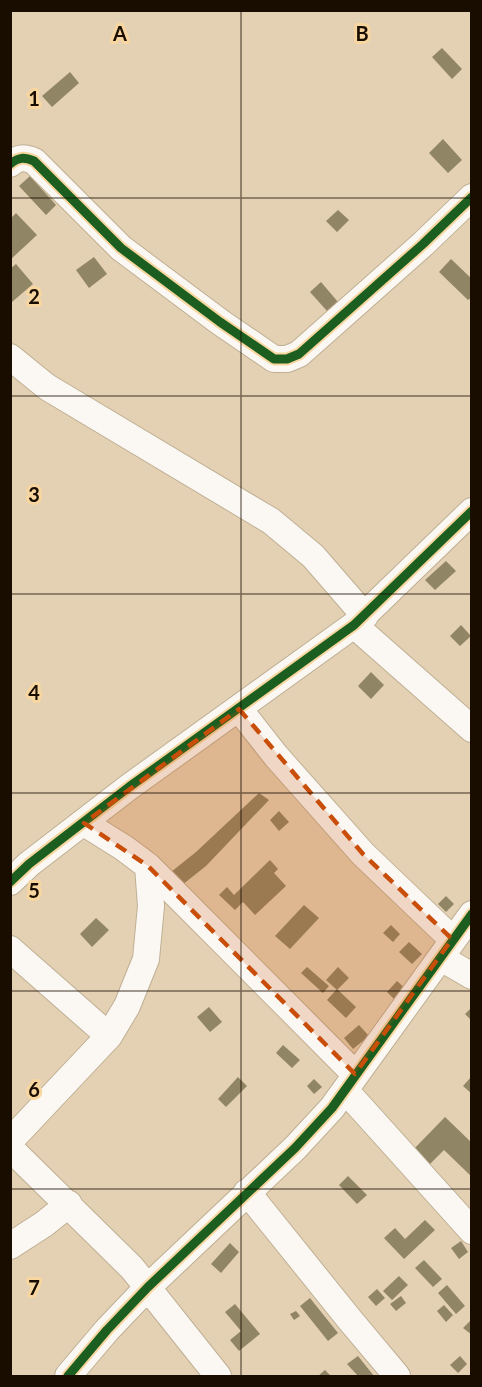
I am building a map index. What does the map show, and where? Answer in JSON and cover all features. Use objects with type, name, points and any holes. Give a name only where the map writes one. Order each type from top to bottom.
[{"type":"street","points":[[10,164],[16,159],[26,157],[34,161],[122,248],[220,322],[274,358],[287,359],[299,354],[423,244],[471,197]]},
{"type":"street","points":[[10,357],[47,387],[271,521],[314,556],[360,620],[471,729]]},
{"type":"street","points":[[10,882],[29,864],[129,787],[360,620],[471,510]]},
{"type":"street","points":[[239,709],[276,756],[471,976]]},
{"type":"street","points":[[84,823],[148,866],[350,1082],[471,1231]]},
{"type":"street","points":[[10,1141],[109,1036],[128,1006],[146,959],[151,906],[148,866]]},
{"type":"street","points":[[68,1377],[148,1287],[295,1148],[332,1108],[471,914]]},
{"type":"street","points":[[10,949],[109,1036]]},
{"type":"street","points":[[10,1146],[148,1287],[218,1377]]},
{"type":"street","points":[[247,1192],[397,1377]]},
{"type":"street","points":[[10,1246],[69,1204]]},
{"type":"highlighted area","points":[[239,709],[363,854],[452,939],[355,1074],[148,866],[84,823]]},
{"type":"building","points":[[442,48],[462,69],[452,79],[432,57]]},
{"type":"building","points":[[70,72],[79,83],[52,107],[42,96]]},
{"type":"building","points":[[443,139],[462,160],[448,173],[429,153]]},
{"type":"building","points":[[30,176],[56,205],[46,215],[19,186]]},
{"type":"building","points":[[338,210],[349,220],[337,232],[326,221]]},
{"type":"building","points":[[16,213],[37,235],[10,260],[10,219]]},
{"type":"building","points":[[94,257],[107,274],[89,288],[76,270]]},
{"type":"building","points":[[451,259],[472,279],[472,297],[468,300],[439,272]]},
{"type":"building","points":[[16,264],[33,284],[12,302],[10,269]]},
{"type":"building","points":[[321,282],[338,302],[327,311],[310,292]]},
{"type":"building","points":[[446,561],[456,571],[435,590],[425,580]]},
{"type":"building","points":[[461,625],[471,636],[460,646],[450,636]]},
{"type":"building","points":[[371,672],[384,685],[371,699],[358,686]]},
{"type":"building","points":[[259,793],[269,800],[206,866],[182,885],[171,872],[196,852]]},
{"type":"building","points":[[279,811],[289,822],[279,831],[270,820]]},
{"type":"building","points":[[270,860],[278,869],[274,873],[286,886],[255,915],[243,902],[235,910],[219,895],[227,887],[234,895]]},
{"type":"building","points":[[446,896],[454,904],[446,912],[438,904]]},
{"type":"building","points":[[304,905],[319,918],[290,949],[275,936]]},
{"type":"building","points":[[96,918],[109,930],[92,947],[80,934]]},
{"type":"building","points":[[391,925],[400,934],[393,942],[383,933]]},
{"type":"building","points":[[409,942],[422,954],[412,964],[399,952]]},
{"type":"building","points":[[307,967],[329,986],[323,993],[301,973]]},
{"type":"building","points":[[338,967],[349,978],[337,990],[326,980]]},
{"type":"building","points":[[397,981],[407,990],[396,1001],[387,992]]},
{"type":"building","points":[[337,989],[356,1007],[346,1018],[327,1000]]},
{"type":"building","points":[[209,1007],[222,1022],[210,1032],[197,1017]]},
{"type":"building","points":[[472,1007],[472,1021],[465,1014]]},
{"type":"building","points":[[359,1025],[369,1036],[353,1049],[344,1038]]},
{"type":"building","points":[[283,1045],[300,1060],[292,1068],[276,1053]]},
{"type":"building","points":[[472,1076],[472,1094],[463,1086]]},
{"type":"building","points":[[238,1077],[247,1086],[226,1107],[218,1099]]},
{"type":"building","points":[[314,1079],[322,1087],[314,1094],[307,1086]]},
{"type":"building","points":[[445,1117],[472,1143],[472,1177],[444,1150],[428,1166],[412,1151]]},
{"type":"building","points":[[348,1176],[367,1195],[357,1204],[339,1185]]},
{"type":"building","points":[[425,1220],[435,1230],[404,1259],[384,1238],[395,1228],[405,1239]]},
{"type":"building","points":[[461,1241],[468,1252],[459,1259],[451,1248]]},
{"type":"building","points":[[230,1243],[239,1252],[221,1273],[211,1264]]},
{"type":"building","points":[[424,1260],[442,1279],[433,1287],[415,1268]]},
{"type":"building","points":[[399,1276],[408,1285],[392,1300],[383,1291]]},
{"type":"building","points":[[447,1285],[465,1306],[456,1314],[438,1293]]},
{"type":"building","points":[[377,1289],[385,1298],[376,1306],[368,1297]]},
{"type":"building","points":[[401,1296],[406,1303],[396,1311],[390,1304]]},
{"type":"building","points":[[310,1298],[338,1333],[328,1341],[300,1306]]},
{"type":"building","points":[[235,1304],[260,1334],[239,1351],[230,1340],[241,1331],[225,1312]]},
{"type":"building","points":[[444,1305],[453,1315],[446,1322],[437,1311]]},
{"type":"building","points":[[296,1311],[300,1316],[294,1320],[290,1314]]},
{"type":"building","points":[[472,1319],[472,1335],[463,1328]]},
{"type":"building","points":[[358,1356],[374,1376],[358,1376],[347,1364]]},
{"type":"building","points":[[460,1356],[467,1364],[458,1373],[450,1365]]},
{"type":"building","points":[[325,1370],[331,1376],[318,1376]]},
{"type":"cycle path","points":[[10,164],[22,158],[34,161],[121,248],[274,359],[287,359],[299,354],[423,244],[472,197]]},
{"type":"cycle path","points":[[10,882],[29,864],[129,787],[354,625],[472,511]]},
{"type":"cycle path","points":[[68,1376],[148,1287],[295,1148],[332,1108],[472,914]]}]
